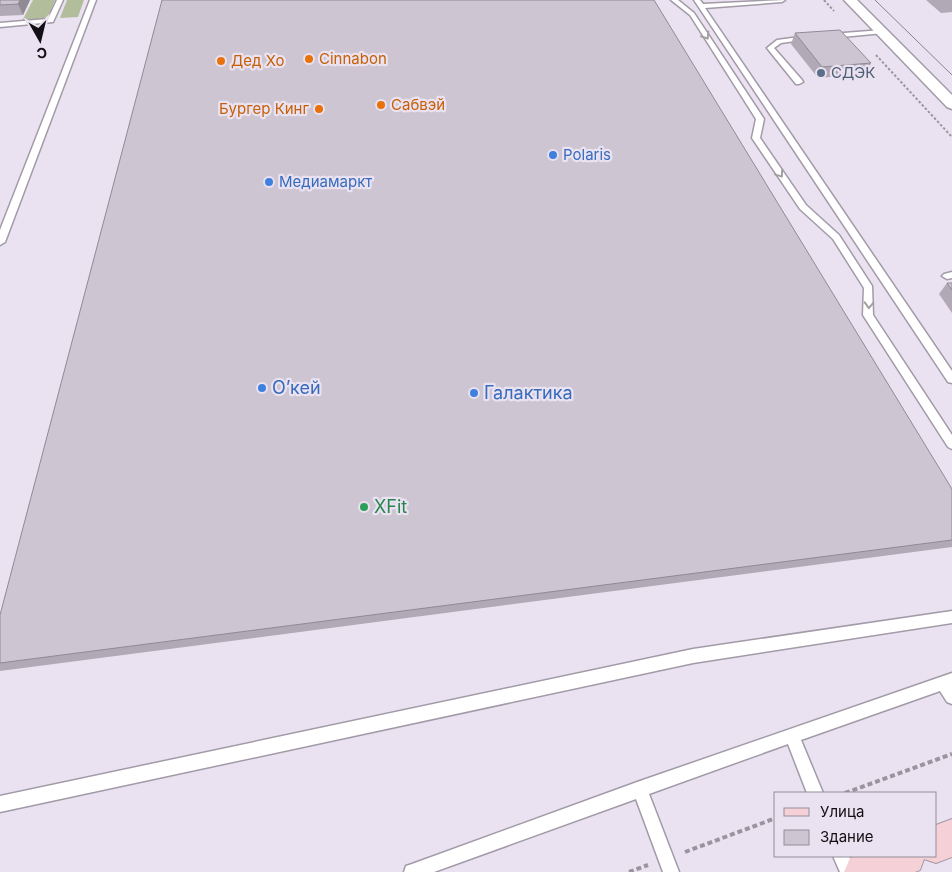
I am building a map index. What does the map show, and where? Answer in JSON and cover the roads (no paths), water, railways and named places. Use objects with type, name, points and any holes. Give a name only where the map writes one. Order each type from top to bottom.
[{"type":"main road","points":[[937,844],[952,838]]},
{"type":"main road","points":[[864,872],[903,857]]},
{"type":"street","points":[[850,0],[952,104]]},
{"type":"lane","points":[[0,25],[51,21],[60,0]]},
{"type":"lane","points":[[0,242],[93,0]]},
{"type":"lane","points":[[674,0],[692,14],[760,119],[756,138],[803,207],[836,237],[869,288],[868,315],[952,444]]},
{"type":"lane","points":[[699,3],[782,0]]},
{"type":"lane","points":[[699,3],[952,379]]},
{"type":"lane","points":[[825,36],[882,32]]},
{"type":"lane","points":[[799,82],[770,48],[780,41],[816,37]]},
{"type":"lane","points":[[0,804],[693,656],[952,617]]},
{"type":"lane","points":[[412,872],[792,735],[948,682],[952,697]]},
{"type":"lane","points":[[792,735],[816,792]]},
{"type":"lane","points":[[640,789],[669,865]]},
{"type":"lane","points":[[841,857],[848,872]]},
{"type":"tram line","points":[[875,0],[952,75]]},
{"type":"place","name":"Cinnabon","points":[[309,59]]},
{"type":"place","name":"Дед Хо","points":[[221,61]]},
{"type":"place","name":"СДЭК","points":[[821,73]]},
{"type":"place","name":"Сабвэй","points":[[381,105]]},
{"type":"place","name":"Бургер Кинг","points":[[319,109]]},
{"type":"place","name":"Polaris","points":[[553,155]]},
{"type":"place","name":"Медиамаркт","points":[[269,182]]},
{"type":"place","name":"О’кей","points":[[262,388]]},
{"type":"place","name":"Галактика","points":[[474,393]]},
{"type":"place","name":"XFit","points":[[364,507]]}]
